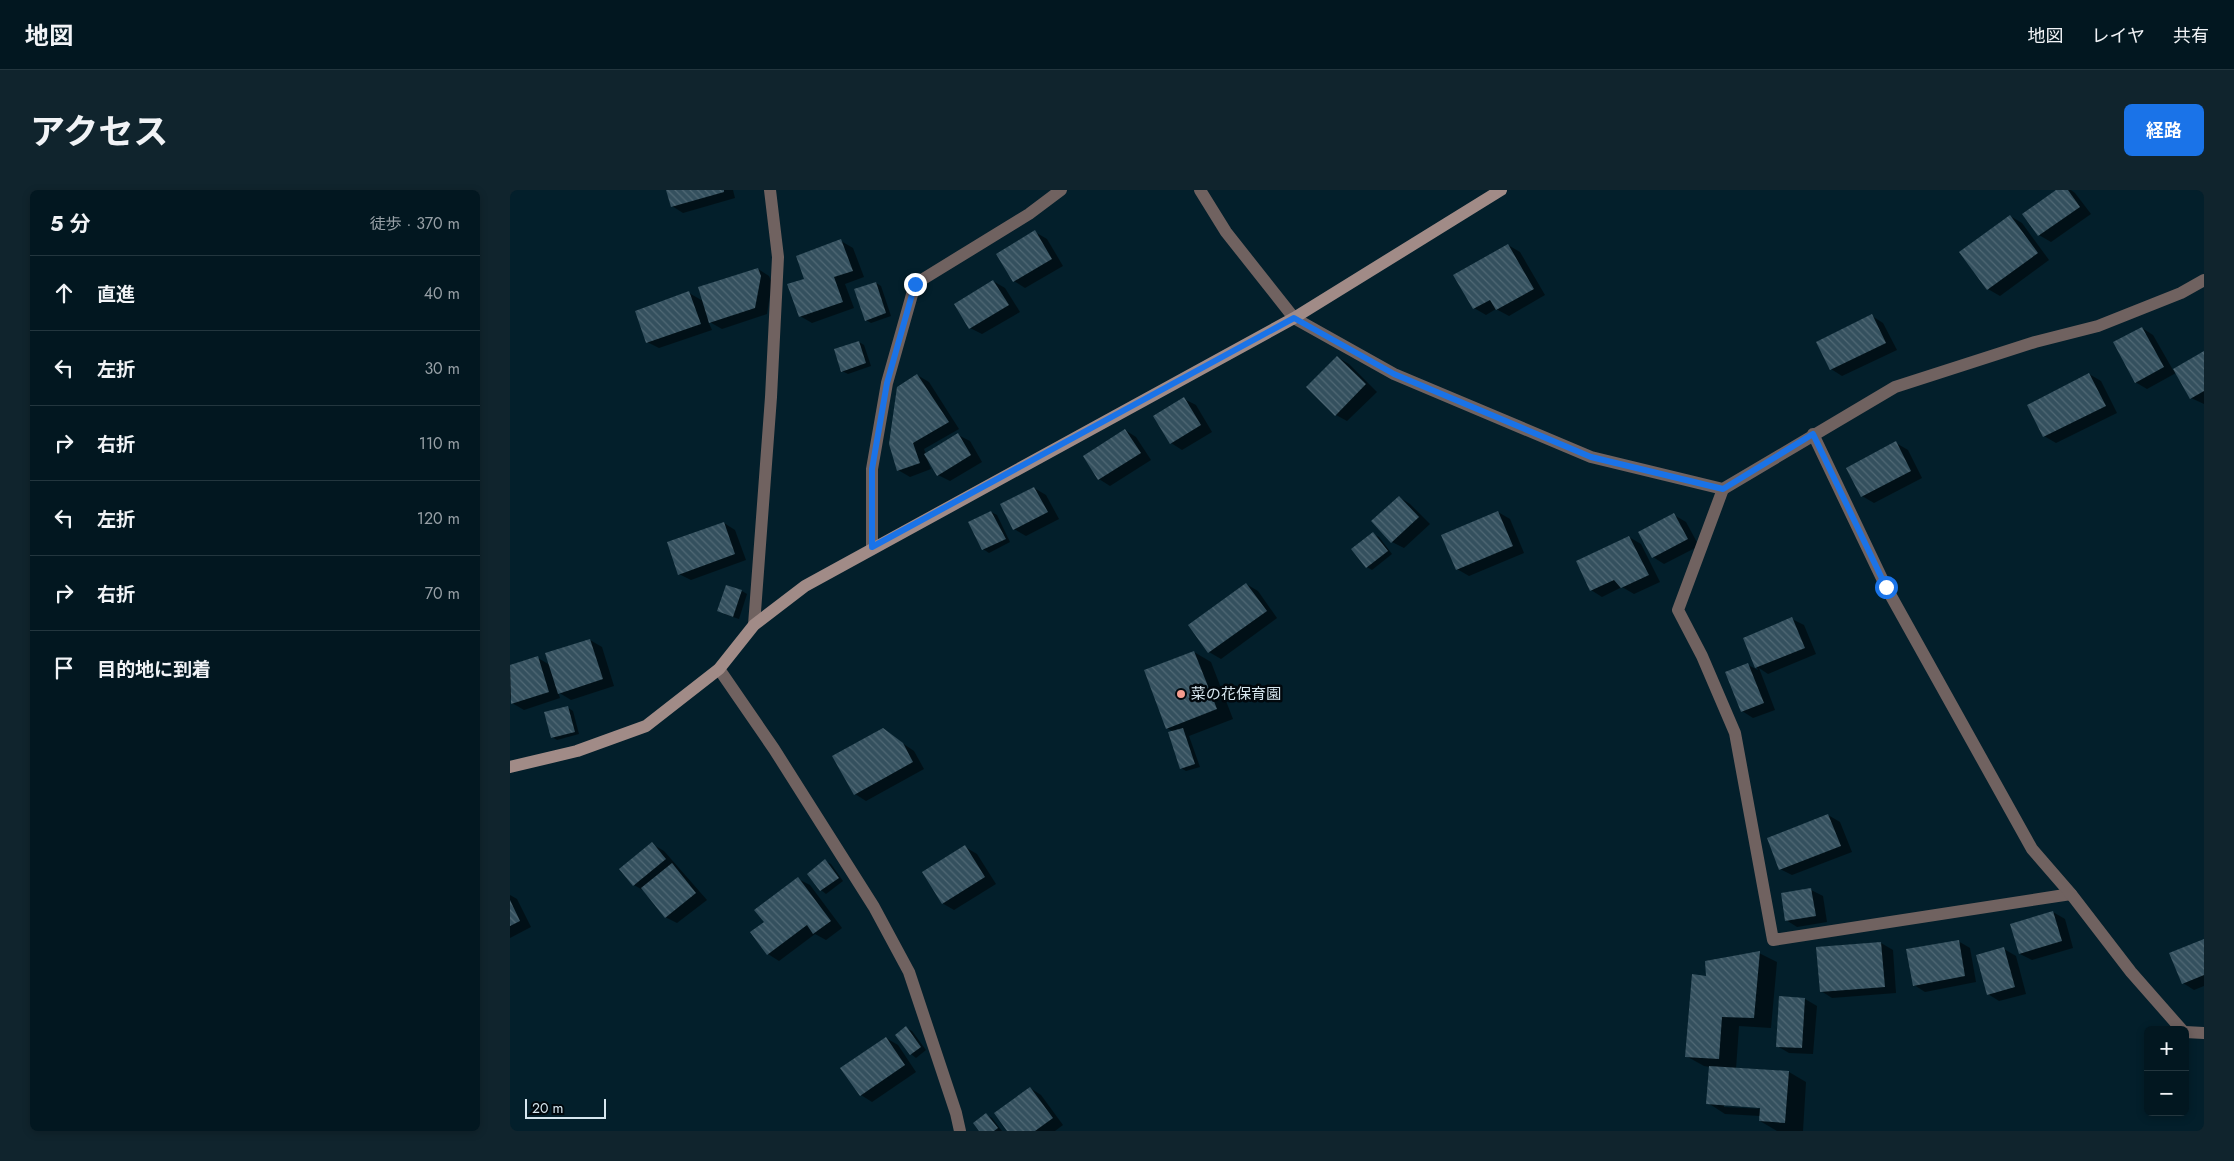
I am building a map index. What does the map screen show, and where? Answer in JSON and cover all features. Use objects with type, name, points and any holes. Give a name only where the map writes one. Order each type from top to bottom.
[{"type":"street","points":[[754,625],[771,397],[778,257],[770,190]]},
{"type":"street","points":[[872,547],[872,469],[887,383],[915,284],[1029,214],[1061,190]]},
{"type":"street","points":[[1200,190],[1226,232],[1294,318],[1394,374],[1591,457],[1723,489]]},
{"type":"street","points":[[510,768],[577,752],[646,726],[719,669],[754,625],[805,586],[872,547],[1294,318],[1501,190]]},
{"type":"street","points":[[2071,894],[1773,940],[1736,733],[1702,656],[1678,610],[1723,489],[1895,387],[2035,342],[2098,326],[2181,292],[2204,280]]},
{"type":"street","points":[[1813,434],[1886,587],[2032,849],[2071,894],[2131,972],[2178,1026]]},
{"type":"street","points":[[719,669],[774,749],[874,907],[909,972],[956,1113],[960,1131]]},
{"type":"street","points":[[2189,1032],[2204,1033]]},
{"type":"building","points":[[666,190],[724,190],[724,192],[671,207]]},
{"type":"building","points":[[2056,190],[2068,190],[2080,207],[2038,236],[2022,214]]},
{"type":"building","points":[[2010,215],[2038,253],[1987,290],[1959,252]]},
{"type":"building","points":[[1035,230],[1052,259],[1013,282],[996,254]]},
{"type":"building","points":[[841,239],[853,271],[834,277],[843,302],[799,317],[787,284],[804,279],[796,256]]},
{"type":"building","points":[[1508,244],[1534,289],[1496,310],[1490,300],[1473,309],[1453,275]]},
{"type":"building","points":[[758,268],[761,276],[755,308],[709,323],[698,287]]},
{"type":"building","points":[[993,280],[1009,305],[969,329],[954,304]]},
{"type":"building","points":[[876,282],[886,313],[865,321],[854,289]]},
{"type":"building","points":[[689,291],[701,324],[646,343],[635,311]]},
{"type":"building","points":[[1872,314],[1886,343],[1830,370],[1816,342]]},
{"type":"building","points":[[2142,327],[2164,367],[2135,383],[2113,342]]},
{"type":"building","points":[[859,341],[866,363],[841,372],[834,349]]},
{"type":"building","points":[[2204,351],[2204,391],[2190,399],[2173,369]]},
{"type":"building","points":[[1337,356],[1366,384],[1335,416],[1306,387]]},
{"type":"building","points":[[2089,373],[2106,406],[2043,437],[2027,405]]},
{"type":"building","points":[[917,374],[949,422],[913,443],[920,463],[897,471],[889,444],[897,387]]},
{"type":"building","points":[[1184,397],[1201,425],[1170,444],[1153,416]]},
{"type":"building","points":[[1125,429],[1141,453],[1098,480],[1083,456]]},
{"type":"building","points":[[958,433],[971,455],[937,476],[924,454]]},
{"type":"building","points":[[1896,441],[1911,471],[1861,497],[1846,468]]},
{"type":"building","points":[[1034,487],[1048,512],[1013,530],[1000,504]]},
{"type":"building","points":[[1399,496],[1419,517],[1391,543],[1371,521]]},
{"type":"building","points":[[991,511],[1006,539],[982,550],[968,522]]},
{"type":"building","points":[[1498,511],[1513,546],[1456,570],[1441,535]]},
{"type":"building","points":[[1674,513],[1688,539],[1652,558],[1638,532]]},
{"type":"building","points":[[724,522],[735,554],[678,575],[667,542]]},
{"type":"building","points":[[1373,532],[1388,551],[1366,568],[1351,549]]},
{"type":"building","points":[[1629,536],[1649,575],[1621,588],[1614,580],[1590,591],[1576,561]]},
{"type":"building","points":[[1246,583],[1267,611],[1208,653],[1188,625]]},
{"type":"building","points":[[726,585],[742,590],[733,617],[717,611]]},
{"type":"building","points":[[1792,617],[1805,648],[1755,668],[1743,638]]},
{"type":"building","points":[[590,639],[603,679],[558,694],[545,653]]},
{"type":"building","points":[[1194,651],[1217,709],[1166,729],[1144,670]]},
{"type":"building","points":[[538,656],[549,692],[511,704],[510,665]]},
{"type":"building","points":[[1748,663],[1764,703],[1741,712],[1725,672]]},
{"type":"building","points":[[568,706],[575,732],[551,738],[544,712]]},
{"type":"building","points":[[883,728],[903,743],[913,762],[854,795],[832,756]]},
{"type":"building","points":[[1183,728],[1195,764],[1180,769],[1168,732]]},
{"type":"building","points":[[1828,814],[1841,846],[1779,870],[1767,838]]},
{"type":"building","points":[[652,842],[666,859],[633,886],[619,869]]},
{"type":"building","points":[[965,845],[985,877],[942,904],[922,872]]},
{"type":"building","points":[[825,859],[839,878],[820,891],[807,874]]},
{"type":"building","points":[[672,863],[696,893],[665,918],[641,888]]},
{"type":"building","points":[[798,877],[831,921],[813,934],[807,925],[767,955],[750,932],[764,922],[754,910]]},
{"type":"building","points":[[1811,888],[1816,916],[1785,921],[1781,893]]},
{"type":"building","points":[[510,900],[520,921],[510,926]]},
{"type":"building","points":[[2053,911],[2062,941],[2019,954],[2010,924]]},
{"type":"building","points":[[2204,939],[2204,975],[2182,984],[2169,953]]},
{"type":"building","points":[[1959,940],[1965,976],[1913,986],[1906,949]]},
{"type":"building","points":[[1881,942],[1885,987],[1820,992],[1816,947]]},
{"type":"building","points":[[2004,947],[2015,987],[1987,995],[1976,955]]},
{"type":"building","points":[[1760,951],[1754,1018],[1722,1017],[1719,1059],[1685,1057],[1692,974],[1706,976],[1705,961]]},
{"type":"building","points":[[1779,996],[1805,998],[1802,1048],[1776,1047]]},
{"type":"building","points":[[906,1026],[921,1047],[910,1055],[895,1035]]},
{"type":"building","points":[[886,1037],[905,1065],[860,1096],[840,1068]]},
{"type":"building","points":[[1709,1066],[1789,1071],[1785,1123],[1759,1121],[1760,1108],[1706,1104]]},
{"type":"building","points":[[1030,1087],[1053,1118],[1035,1131],[1007,1131],[994,1113]]},
{"type":"building","points":[[986,1113],[998,1128],[994,1131],[979,1131],[973,1123]]},
{"type":"place","name":"菜の花保育園","points":[[1181,694]]},
{"type":"route","points":[[915,284],[887,383],[872,469],[872,547],[1294,318],[1394,374],[1591,457],[1723,489],[1813,434],[1886,587]]}]
